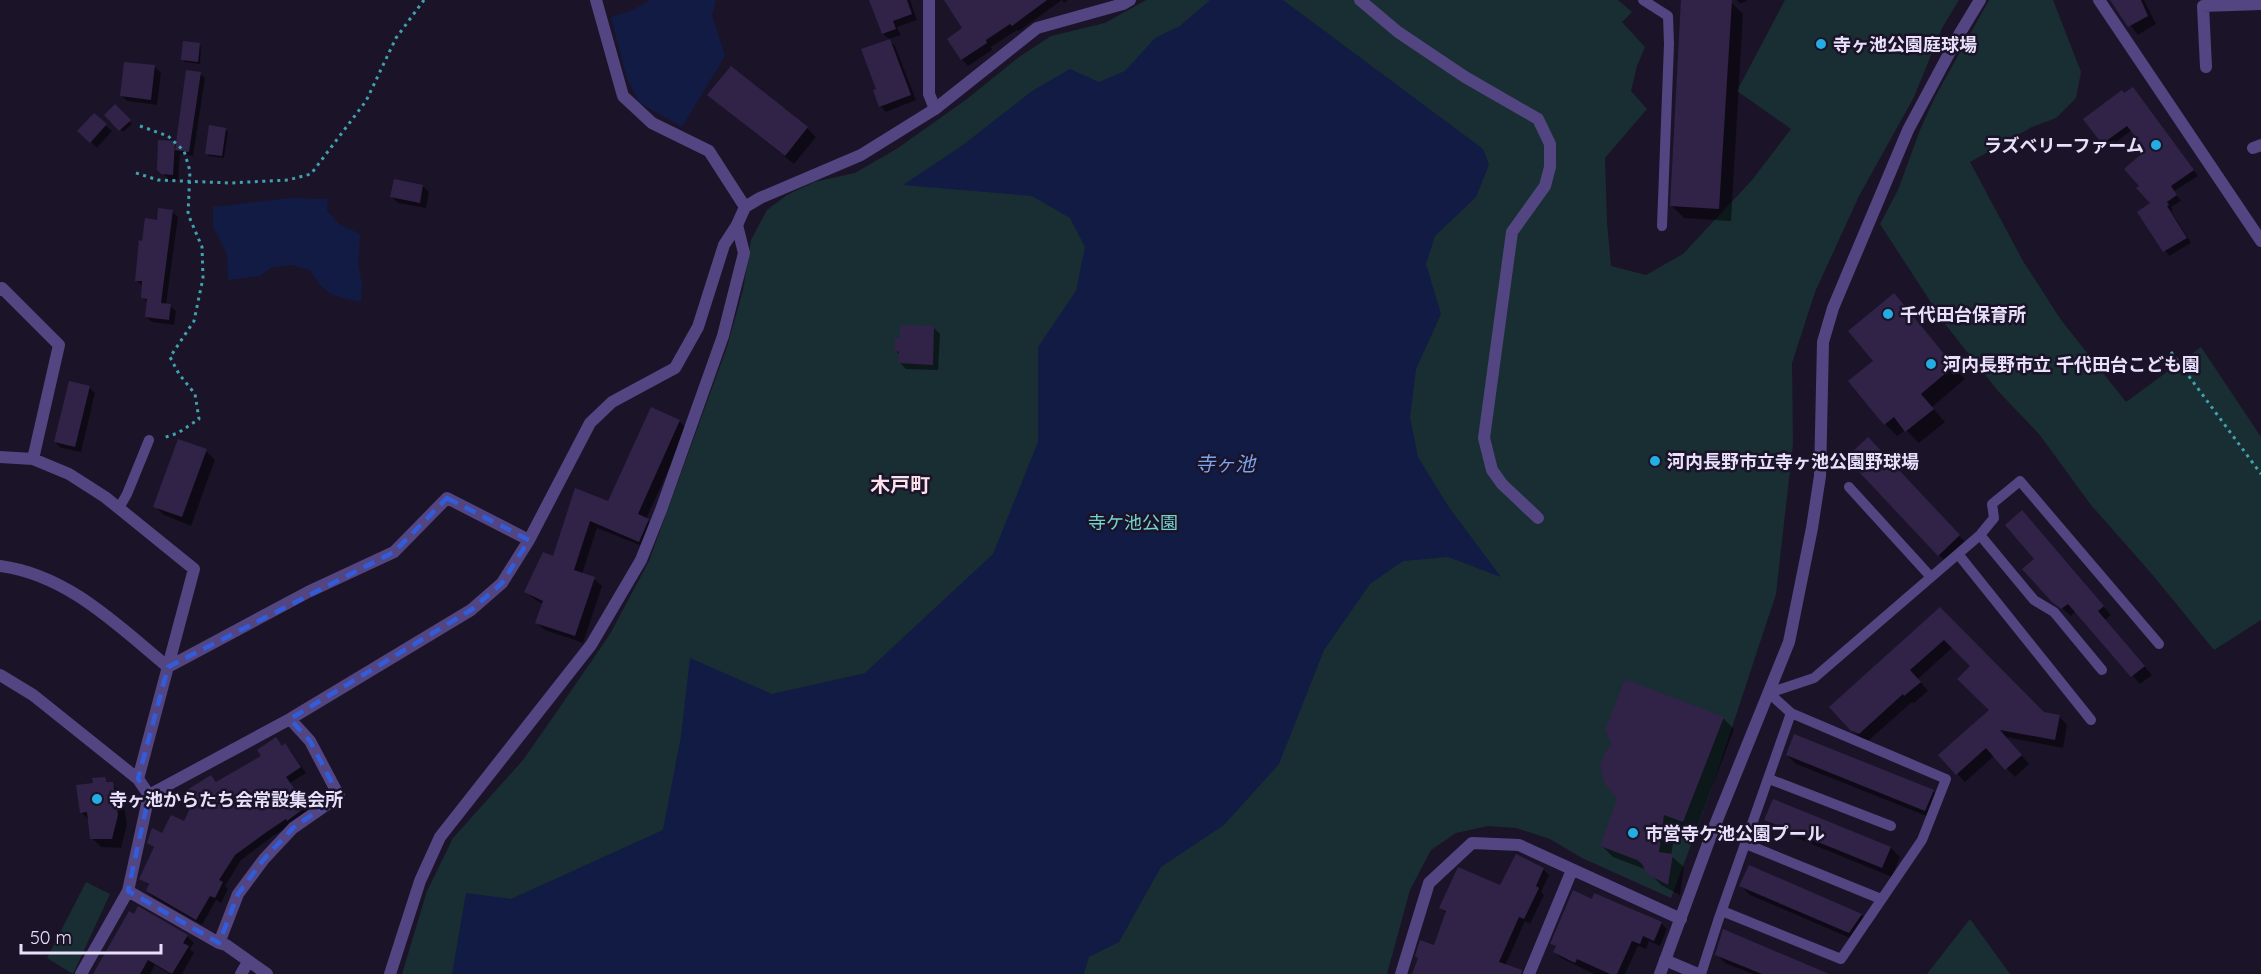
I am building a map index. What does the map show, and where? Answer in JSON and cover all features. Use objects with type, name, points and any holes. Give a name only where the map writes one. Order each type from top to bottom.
[{"type":"street","points":[[596,0],[623,96],[652,123],[709,151],[745,207]]},
{"type":"street","points":[[930,0],[929,94],[935,109]]},
{"type":"street","points":[[149,795],[290,719],[471,610],[502,583],[529,540],[590,423],[612,402],[675,368],[698,327],[724,245],[745,207],[760,198],[861,155],[935,109],[1037,28],[1123,4],[1130,0]]},
{"type":"street","points":[[1360,0],[1398,33],[1539,119],[1550,144],[1550,167],[1545,186],[1512,232],[1484,438],[1492,470],[1502,484],[1538,518]]},
{"type":"street","points":[[1660,974],[1713,830],[1789,642],[1820,476],[1823,342],[1833,308],[1908,130],[1980,0]]},
{"type":"street","points":[[2099,0],[2261,241]]},
{"type":"street","points":[[2206,68],[2203,6],[2261,4]]},
{"type":"street","points":[[390,974],[420,881],[440,837],[591,645],[641,560],[723,336],[744,253],[736,225]]},
{"type":"street","points":[[0,290],[2,288],[59,345],[33,459]]},
{"type":"street","points":[[0,458],[33,459],[69,474],[119,507],[194,569],[138,779]]},
{"type":"street","points":[[168,667],[308,592],[394,552],[447,498],[529,540]]},
{"type":"street","points":[[0,566],[51,579],[68,589],[111,620],[168,667]]},
{"type":"street","points":[[0,675],[33,695],[138,779],[149,795],[128,891],[81,974]]},
{"type":"street","points":[[219,943],[238,894],[264,859],[293,828],[339,796],[310,741],[290,719]]},
{"type":"street","points":[[1401,974],[1430,883],[1472,843],[1519,845],[1681,919]]},
{"type":"street","points":[[1529,974],[1572,870]]},
{"type":"street","points":[[128,891],[226,945],[267,974]]},
{"type":"street","points":[[1665,960],[1700,974]]},
{"type":"street","points":[[241,974],[248,962]]},
{"type":"lane","points":[[1643,0],[1668,16],[1662,226]]},
{"type":"lane","points":[[119,507],[127,494],[149,440]]},
{"type":"lane","points":[[1722,911],[1840,959],[1922,840],[1946,779],[1791,713],[1769,693],[1814,678],[1980,535],[1994,518],[1992,504],[2020,481],[2159,644]]},
{"type":"lane","points":[[1849,487],[1930,576]]},
{"type":"lane","points":[[1980,535],[2034,600],[2054,612],[2102,670]]},
{"type":"lane","points":[[1958,554],[2091,720]]},
{"type":"lane","points":[[1700,974],[1791,713]]},
{"type":"lane","points":[[1769,778],[1891,826]]},
{"type":"lane","points":[[1746,844],[1881,899]]},
{"type":"path","points":[[136,173],[158,180],[230,183],[288,180],[311,174],[366,101],[396,38],[424,0]]},
{"type":"path","points":[[140,126],[168,136],[184,151],[190,171],[188,214],[202,247],[203,278],[194,321],[170,357],[179,374],[195,394],[199,419],[178,433],[149,440]]},
{"type":"path","points":[[2171,352],[2261,474]]},
{"type":"highlighted area","points":[[447,498],[529,540],[502,583],[471,610],[290,719],[310,741],[339,796],[293,828],[264,859],[238,894],[219,943],[128,891],[149,795],[138,779],[168,667],[394,552]]},
{"type":"green space","name":"寺ケ池公園","points":[[1146,0],[1618,0],[1632,12],[1622,22],[1645,47],[1637,66],[1631,91],[1647,109],[1605,158],[1611,266],[1646,275],[1683,254],[1752,180],[1791,129],[1737,91],[1785,0],[1959,0],[1942,28],[1914,97],[1859,196],[1815,292],[1792,363],[1793,444],[1776,594],[1709,797],[1671,898],[1582,858],[1550,839],[1516,828],[1488,826],[1456,833],[1431,850],[1410,890],[1387,974],[402,974],[427,891],[453,838],[523,760],[610,634],[649,561],[727,347],[743,290],[751,240],[767,210],[787,195],[814,182],[855,173],[898,148],[967,99],[1019,57],[1051,36],[1105,23]]},
{"type":"green space","points":[[1989,0],[2053,0],[2081,72],[2076,98],[2056,118],[2032,127],[1970,162],[2023,261],[2061,320],[2126,402],[2201,347],[2261,437],[2261,620],[2214,650],[2091,505],[2039,434],[1998,391],[1945,324],[1880,224],[1898,190],[1935,97]]},
{"type":"green space","points":[[86,882],[110,894],[73,974],[47,958]]},
{"type":"green space","points":[[1970,919],[2010,974],[1927,974]]},
{"type":"water","points":[[650,0],[716,0],[712,15],[725,56],[682,127],[640,103],[627,79],[611,17],[633,10]]},
{"type":"water","name":"寺ヶ池","points":[[1210,0],[1283,0],[1483,149],[1489,165],[1476,197],[1435,236],[1426,264],[1441,314],[1416,369],[1410,418],[1418,457],[1448,506],[1501,577],[1448,557],[1403,561],[1370,584],[1324,650],[1279,764],[1224,825],[1161,867],[1119,942],[1089,957],[1084,974],[452,974],[466,893],[511,899],[663,830],[681,736],[690,658],[772,694],[865,673],[993,554],[1038,442],[1038,347],[1076,291],[1085,247],[1070,218],[1032,196],[903,185],[963,145],[1032,91],[1070,69],[1099,82],[1125,71],[1155,38],[1180,26]]},
{"type":"water","points":[[289,198],[328,199],[327,211],[339,224],[360,234],[358,263],[362,284],[361,302],[331,294],[310,270],[291,265],[270,268],[260,276],[228,280],[227,255],[213,226],[213,207]]},
{"type":"building","points":[[869,0],[907,0],[912,14],[893,21],[896,29],[882,34]]},
{"type":"building","points":[[944,0],[1047,0],[1012,26],[1010,24],[986,40],[987,43],[961,60],[947,39],[962,28]]},
{"type":"building","points":[[1681,0],[1732,0],[1719,209],[1670,206]]},
{"type":"building","points":[[2110,0],[2141,0],[2148,16],[2128,27]]},
{"type":"building","points":[[890,39],[911,95],[879,107],[873,90],[876,89],[861,49]]},
{"type":"building","points":[[183,41],[200,43],[198,62],[181,60]]},
{"type":"building","points":[[124,62],[155,65],[151,100],[120,96]]},
{"type":"building","points":[[731,66],[808,127],[785,156],[707,95]]},
{"type":"building","points":[[186,70],[201,72],[189,152],[175,150]]},
{"type":"building","points":[[2133,87],[2194,170],[2171,186],[2177,195],[2167,202],[2169,205],[2167,206],[2187,238],[2163,252],[2137,212],[2150,203],[2136,188],[2139,186],[2124,169],[2146,150],[2127,126],[2102,144],[2083,119],[2122,90],[2124,93]]},
{"type":"building","points":[[115,104],[131,120],[119,131],[104,115]]},
{"type":"building","points":[[94,113],[107,124],[90,143],[77,131]]},
{"type":"building","points":[[209,125],[226,128],[222,156],[205,154]]},
{"type":"building","points":[[158,140],[175,141],[173,175],[161,174],[157,170]]},
{"type":"building","points":[[394,179],[423,185],[420,203],[390,197]]},
{"type":"building","points":[[158,208],[173,210],[161,303],[171,304],[169,320],[145,317],[147,299],[141,298],[142,281],[135,281],[139,240],[142,241],[145,218],[157,220]]},
{"type":"building","name":"河内長野市立 千代田台こども園","points":[[1894,293],[1954,366],[1921,394],[1934,409],[1905,432],[1894,417],[1884,425],[1848,381],[1873,361],[1848,331]]},
{"type":"building","points":[[900,325],[934,326],[933,365],[898,363],[899,352],[894,351],[895,338],[900,338]]},
{"type":"building","points":[[69,381],[90,386],[75,447],[54,442]]},
{"type":"building","points":[[651,407],[680,420],[638,514],[649,519],[639,542],[590,521],[574,570],[595,577],[575,636],[535,623],[543,601],[524,592],[543,552],[553,556],[575,488],[608,501]]},
{"type":"building","points":[[1868,437],[1960,535],[1938,556],[1846,458]]},
{"type":"building","points":[[178,439],[207,449],[182,517],[153,507]]},
{"type":"building","points":[[2022,510],[2104,606],[2098,611],[2145,666],[2131,677],[2068,604],[2061,609],[2022,569],[2034,559],[2005,525]]},
{"type":"building","points":[[1940,607],[2044,712],[2060,715],[2055,740],[2000,730],[2022,755],[2005,770],[1986,748],[1956,775],[1938,755],[1989,710],[1957,679],[1970,666],[1944,640],[1910,670],[1921,682],[1904,696],[1903,694],[1859,734],[1850,730],[1829,707]]},
{"type":"building","points":[[1625,679],[1724,717],[1683,822],[1664,815],[1659,852],[1673,854],[1668,885],[1647,874],[1637,860],[1600,846],[1617,799],[1605,784],[1600,767],[1605,752],[1612,745],[1605,730]]},
{"type":"building","points":[[1794,734],[1934,790],[1925,811],[1786,755]]},
{"type":"building","points":[[276,737],[282,746],[285,743],[301,767],[286,777],[307,806],[235,855],[219,880],[223,882],[215,898],[210,896],[196,920],[146,891],[149,884],[139,879],[154,847],[147,843],[152,828],[162,833],[171,815],[184,821],[194,800],[187,790],[211,775],[216,782],[261,756],[257,750]]},
{"type":"building","name":"寺ヶ池からたち会常設集会所","points":[[105,777],[107,782],[113,782],[118,815],[112,839],[90,839],[87,812],[80,813],[76,785],[93,783],[92,778]]},
{"type":"building","points":[[1773,799],[1891,847],[1882,868],[1764,820]]},
{"type":"building","points":[[1516,854],[1544,868],[1536,886],[1539,888],[1524,919],[1519,917],[1499,962],[1522,970],[1521,974],[1412,974],[1418,958],[1415,956],[1420,940],[1434,945],[1446,911],[1439,908],[1458,867],[1500,885]]},
{"type":"building","points":[[1749,865],[1862,914],[1849,933],[1739,886]]},
{"type":"building","points":[[1573,890],[1592,899],[1594,893],[1662,922],[1654,941],[1643,936],[1640,944],[1632,941],[1617,974],[1610,974],[1577,959],[1575,963],[1553,952],[1556,946],[1550,944]]},
{"type":"building","points":[[138,906],[188,935],[183,943],[189,946],[172,974],[148,960],[140,974],[93,974],[129,911],[134,914]]},
{"type":"building","points":[[1723,929],[1829,974],[1762,974],[1715,955]]},
{"type":"place","name":"寺ヶ池公園庭球場","points":[[1821,44]]},
{"type":"place","name":"ラズベリーファーム","points":[[2156,145]]},
{"type":"place","name":"千代田台保育所","points":[[1888,314]]},
{"type":"place","name":"河内長野市立 千代田台こども園","points":[[1931,364]]},
{"type":"place","name":"河内長野市立寺ヶ池公園野球場","points":[[1655,461]]},
{"type":"place","name":"寺ヶ池からたち会常設集会所","points":[[97,799]]},
{"type":"place","name":"市営寺ケ池公園プール","points":[[1633,833]]},
{"type":"district","name":"木戸町","points":[[900,484]]}]
